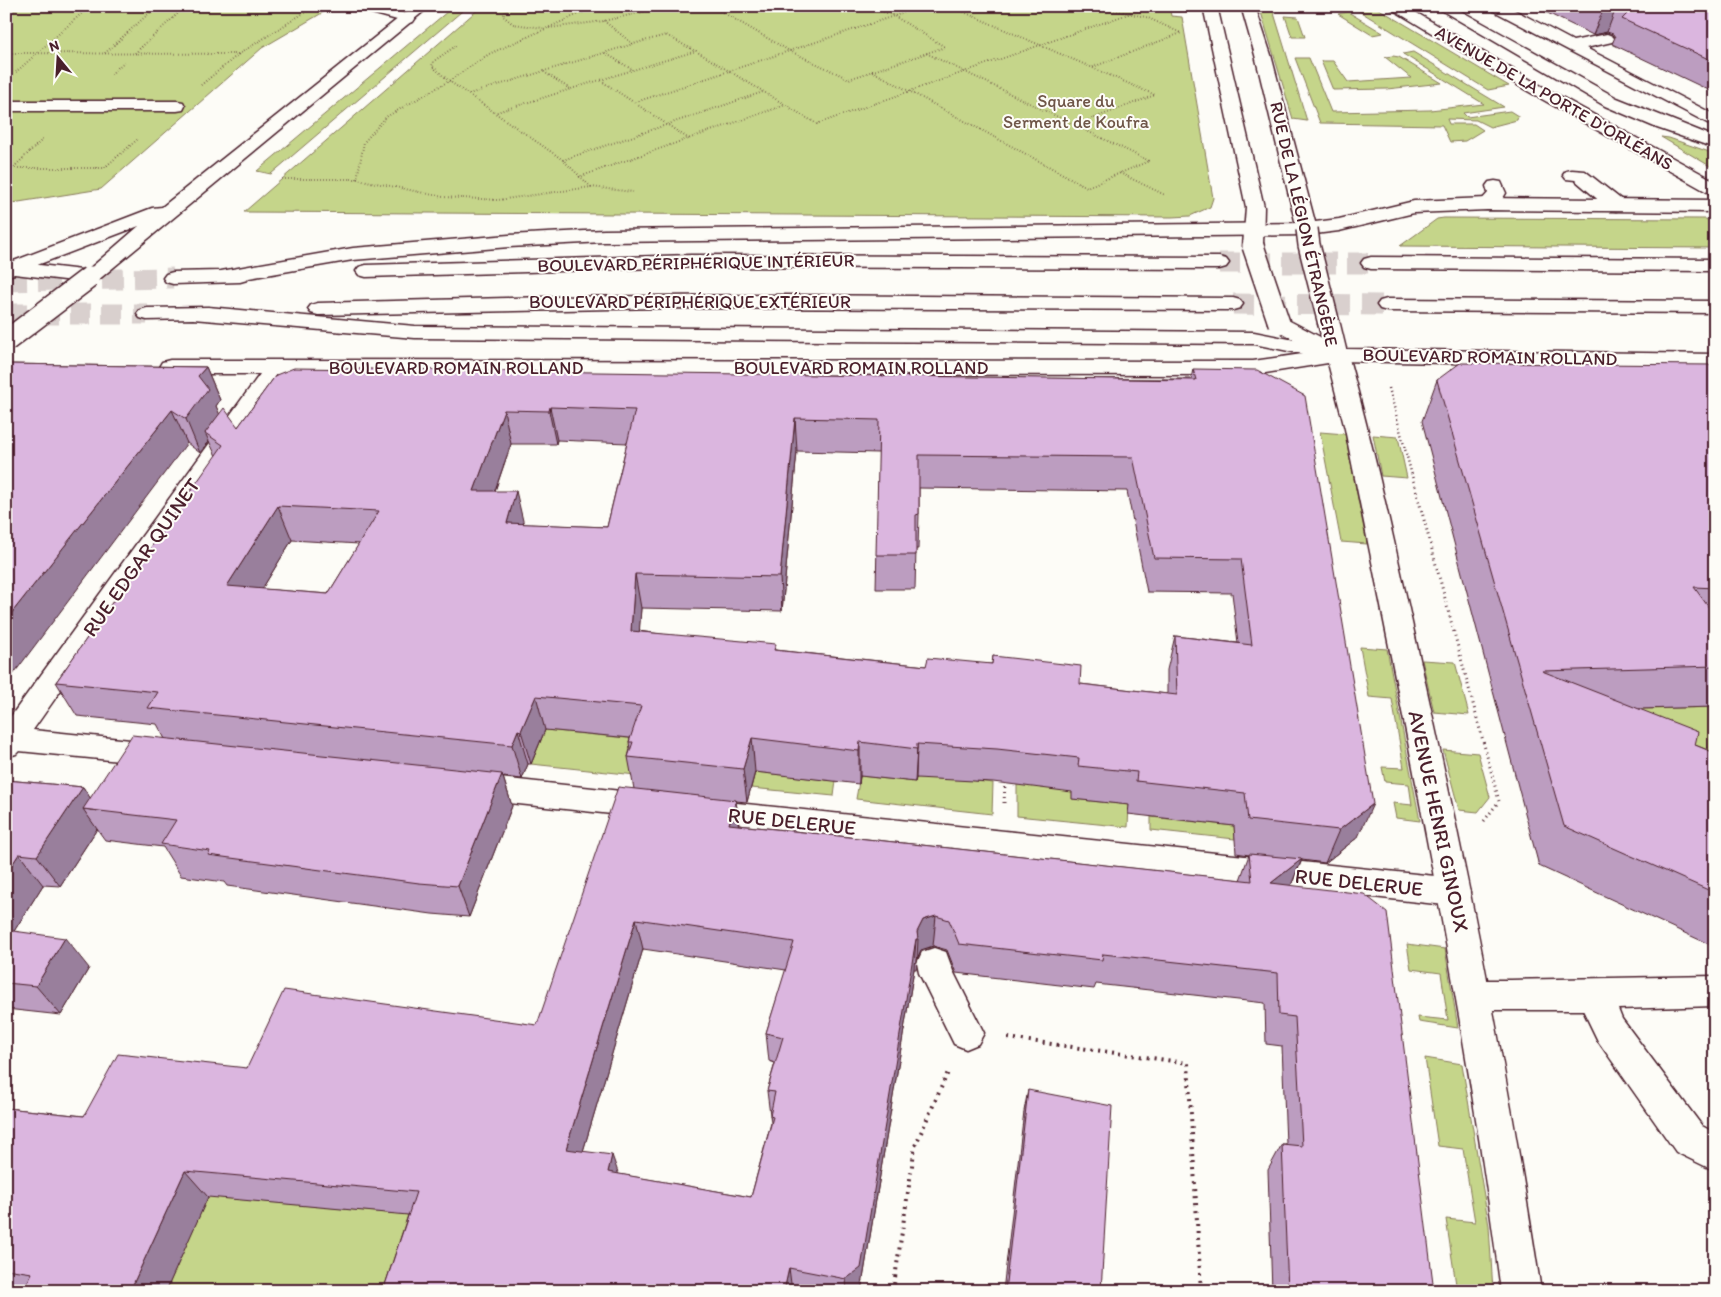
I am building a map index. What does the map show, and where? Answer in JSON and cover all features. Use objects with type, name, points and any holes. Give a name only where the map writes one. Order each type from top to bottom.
[{"type":"main road","points":[[362,6],[408,18]]},
{"type":"main road","points":[[6,341],[115,258],[176,205],[423,6]]},
{"type":"main road","name":"RUE DE LA LÉGION ÉTRANGÈRE","points":[[1210,6],[1255,207],[1253,238],[1279,323],[1337,355]]},
{"type":"main road","name":"RUE DE LA LÉGION ÉTRANGÈRE","points":[[1248,6],[1265,64],[1337,355]]},
{"type":"main road","name":"AVENUE DE LA PORTE D'ORLÉANS","points":[[1394,6],[1572,110],[1715,189]]},
{"type":"main road","name":"AVENUE DE LA PORTE D'ORLÉANS","points":[[1441,6],[1611,102],[1715,143]]},
{"type":"main road","points":[[1495,6],[1715,122]]},
{"type":"main road","points":[[1571,46],[1607,38]]},
{"type":"main road","points":[[1572,110],[1611,102]]},
{"type":"main road","points":[[6,106],[177,106]]},
{"type":"main road","points":[[1572,175],[1579,175],[1616,205]]},
{"type":"main road","points":[[1486,204],[1493,200],[1497,193],[1495,186]]},
{"type":"main road","points":[[223,276],[353,254],[509,241],[604,236],[1253,238],[1339,226],[1414,207],[1486,204],[1715,206]]},
{"type":"main road","points":[[15,266],[176,205]]},
{"type":"main road","name":"BOULEVARD PÉRIPHÉRIQUE INTÉRIEUR","points":[[173,278],[480,266],[691,261],[1219,263]]},
{"type":"main road","points":[[1371,263],[1715,265]]},
{"type":"main road","points":[[15,266],[90,277]]},
{"type":"main road","name":"BOULEVARD PÉRIPHÉRIQUE EXTÉRIEUR","points":[[147,314],[499,303],[754,301],[1233,304]]},
{"type":"main road","points":[[1388,305],[1715,307]]},
{"type":"main road","points":[[190,314],[415,332],[1254,338],[1337,355]]},
{"type":"main road","name":"BOULEVARD ROMAIN ROLLAND","points":[[151,367],[1253,368],[1337,355],[1715,361]]},
{"type":"main road","name":"AVENUE HENRI GINOUX","points":[[1337,355],[1357,429],[1454,892],[1474,995],[1521,1291]]},
{"type":"main road","name":"RUE EDGAR QUINET","points":[[9,742],[276,368]]},
{"type":"main road","points":[[9,742],[53,742],[192,757]]},
{"type":"main road","name":"RUE DELERUE","points":[[440,784],[1454,892]]},
{"type":"main road","points":[[934,963],[936,973],[966,1033]]},
{"type":"main road","points":[[1474,995],[1511,996],[1715,991]]},
{"type":"main road","points":[[1593,994],[1610,1030],[1689,1139],[1715,1154]]},
{"type":"path","points":[[6,17],[19,6]]},
{"type":"path","points":[[13,75],[90,6]]},
{"type":"path","points":[[104,53],[157,6]]},
{"type":"path","points":[[135,53],[186,6]]},
{"type":"path","points":[[508,6],[502,16],[513,24],[544,28],[604,21],[668,6]]},
{"type":"path","points":[[357,179],[364,142],[386,117],[449,81],[489,54],[597,6]]},
{"type":"path","points":[[712,6],[788,50],[849,79],[945,46],[894,16],[869,6]]},
{"type":"path","points":[[635,102],[924,6]]},
{"type":"path","points":[[950,6],[1155,95],[1076,125]]},
{"type":"path","points":[[1093,67],[1181,33],[1146,17],[1094,6]]},
{"type":"path","points":[[468,94],[666,35],[818,124],[1131,13]]},
{"type":"path","points":[[604,21],[634,44]]},
{"type":"path","points":[[457,44],[434,61],[432,66],[449,81],[563,160],[591,187]]},
{"type":"path","points":[[496,113],[696,51]]},
{"type":"path","points":[[6,53],[238,54]]},
{"type":"path","points":[[605,53],[634,70]]},
{"type":"path","points":[[872,71],[1087,187],[1149,160],[926,53]]},
{"type":"path","points":[[543,72],[571,89]]},
{"type":"path","points":[[600,80],[689,138]]},
{"type":"path","points":[[563,160],[763,92]]},
{"type":"path","points":[[579,176],[785,105]]},
{"type":"path","points":[[1120,173],[1173,199]]},
{"type":"path","points":[[282,179],[357,179],[443,197],[498,200],[591,187],[633,192]]},
{"type":"path","points":[[1004,807],[1005,784]]},
{"type":"path","points":[[894,1291],[914,1146],[966,1033],[1188,1063],[1201,1291]]},
{"type":"green space","points":[[6,6],[334,6],[262,48],[101,189],[6,204]]},
{"type":"green space","points":[[454,6],[468,6],[271,174],[257,171]]},
{"type":"green space","name":"Square du Serment de Koufra","points":[[482,6],[1169,6],[1171,16],[1182,17],[1213,198],[1210,207],[1190,216],[1172,217],[244,212]]},
{"type":"green space","points":[[1351,6],[1374,6],[1509,86],[1488,90]]},
{"type":"green space","points":[[1260,9],[1273,10],[1307,121],[1293,119]]},
{"type":"green space","points":[[1348,12],[1383,33],[1372,35],[1338,14]]},
{"type":"green space","points":[[1285,16],[1298,17],[1305,37],[1292,37]]},
{"type":"green space","points":[[1413,52],[1504,107],[1463,113],[1467,117],[1510,111],[1518,116],[1517,120],[1490,127],[1476,120],[1447,119],[1449,124],[1474,124],[1483,130],[1465,141],[1450,142],[1442,125],[1320,123],[1295,58],[1309,58],[1331,112],[1430,110],[1484,104],[1403,54]]},
{"type":"green space","points":[[1385,57],[1399,57],[1442,83],[1387,89],[1333,90],[1321,61],[1333,61],[1348,82],[1411,78]]},
{"type":"green space","points":[[1661,137],[1715,154],[1715,169]]},
{"type":"green space","points":[[1437,219],[1706,219],[1715,224],[1715,248],[1400,246]]},
{"type":"green space","points":[[1320,432],[1345,434],[1367,544],[1341,542]]},
{"type":"green space","points":[[1373,435],[1398,437],[1407,478],[1381,476]]},
{"type":"green space","points":[[1360,647],[1387,649],[1420,821],[1396,818],[1393,803],[1412,805],[1409,784],[1385,782],[1382,767],[1404,768],[1392,699],[1369,697]]},
{"type":"green space","points":[[1422,660],[1455,662],[1469,715],[1434,712]]},
{"type":"green space","points":[[1715,707],[1715,793],[1614,710]]},
{"type":"green space","points":[[545,730],[647,740],[636,775],[531,764]]},
{"type":"green space","points":[[1443,750],[1478,753],[1490,797],[1478,812],[1459,810]]},
{"type":"green space","points":[[755,772],[836,781],[834,796],[751,788]]},
{"type":"green space","points":[[916,774],[993,783],[992,814],[856,799],[860,776],[915,782]]},
{"type":"green space","points":[[1017,777],[1073,784],[1073,799],[1129,805],[1128,827],[1017,816]]},
{"type":"green space","points":[[1151,817],[1234,826],[1235,839],[1151,830]]},
{"type":"green space","points":[[1407,944],[1445,949],[1458,1028],[1419,1022],[1418,1017],[1448,1020],[1441,973],[1411,969]]},
{"type":"green space","points":[[1425,1058],[1462,1064],[1489,1226],[1493,1291],[1457,1291],[1446,1219],[1475,1222],[1463,1149],[1438,1146]]},
{"type":"green space","points":[[215,1180],[225,1198],[411,1215],[408,1291],[166,1291]]},
{"type":"building","points":[[1594,6],[1715,6],[1715,62],[1622,19],[1627,14],[1622,10],[1616,8],[1603,10]]},
{"type":"building","points":[[1460,363],[1715,365],[1715,588],[1694,587],[1715,616],[1715,666],[1542,671],[1698,732],[1695,745],[1715,753],[1715,893],[1564,826],[1437,380]]},
{"type":"building","points":[[6,364],[206,367],[198,376],[208,389],[186,419],[172,410],[6,620]]},
{"type":"building","points":[[294,368],[1196,380],[1193,369],[1257,370],[1305,396],[1373,804],[1339,830],[1248,820],[1245,793],[1136,781],[1137,772],[1078,766],[1079,758],[997,749],[917,744],[917,749],[860,742],[859,751],[752,738],[743,769],[628,757],[633,742],[629,742],[641,706],[536,696],[521,731],[518,730],[512,745],[148,708],[158,692],[56,682],[223,445],[205,433],[224,408],[238,427],[276,375]],"holes":[[[550,407],[635,410],[607,527],[507,523],[516,491],[474,491],[504,410],[549,411]],[[795,418],[879,420],[876,555],[916,555],[916,515],[919,514],[919,455],[1133,457],[1154,558],[1241,559],[1252,645],[1175,636],[1177,695],[1080,684],[1081,666],[993,656],[992,664],[928,658],[926,666],[774,650],[776,644],[631,631],[635,574],[780,577]],[[278,506],[379,511],[328,594],[227,586]]]},
{"type":"building","points":[[132,735],[502,774],[458,886],[419,883],[208,855],[210,851],[161,844],[176,820],[83,809]]},
{"type":"building","points":[[6,780],[83,787],[37,856],[19,854],[6,874]]},
{"type":"building","points":[[618,787],[736,800],[729,824],[1252,881],[1249,854],[1302,859],[1271,883],[1364,894],[1387,912],[1434,1291],[1288,1291],[1282,1144],[1302,1146],[1295,1017],[1279,1015],[1278,973],[1103,954],[1102,960],[959,944],[949,920],[936,916],[923,920],[917,932],[918,939],[916,939],[861,1268],[846,1279],[789,1268],[784,1291],[383,1291],[416,1192],[185,1171],[130,1291],[23,1291],[32,1273],[6,1269],[6,1108],[84,1116],[118,1054],[247,1068],[284,990],[537,1025]],"holes":[[[636,919],[794,942],[766,1033],[783,1037],[767,1091],[775,1092],[770,1116],[773,1117],[751,1197],[608,1172],[612,1155],[566,1149]]]},
{"type":"building","points":[[6,930],[65,938],[36,986],[6,983]]},
{"type":"building","points":[[1028,1090],[1112,1106],[1101,1291],[1005,1291]]},
{"type":"tunnel","points":[[1219,263],[1371,263]]},
{"type":"tunnel","points":[[6,281],[173,278]]},
{"type":"tunnel","points":[[1233,304],[1387,305]]},
{"type":"tunnel","points":[[6,314],[147,314]]}]
